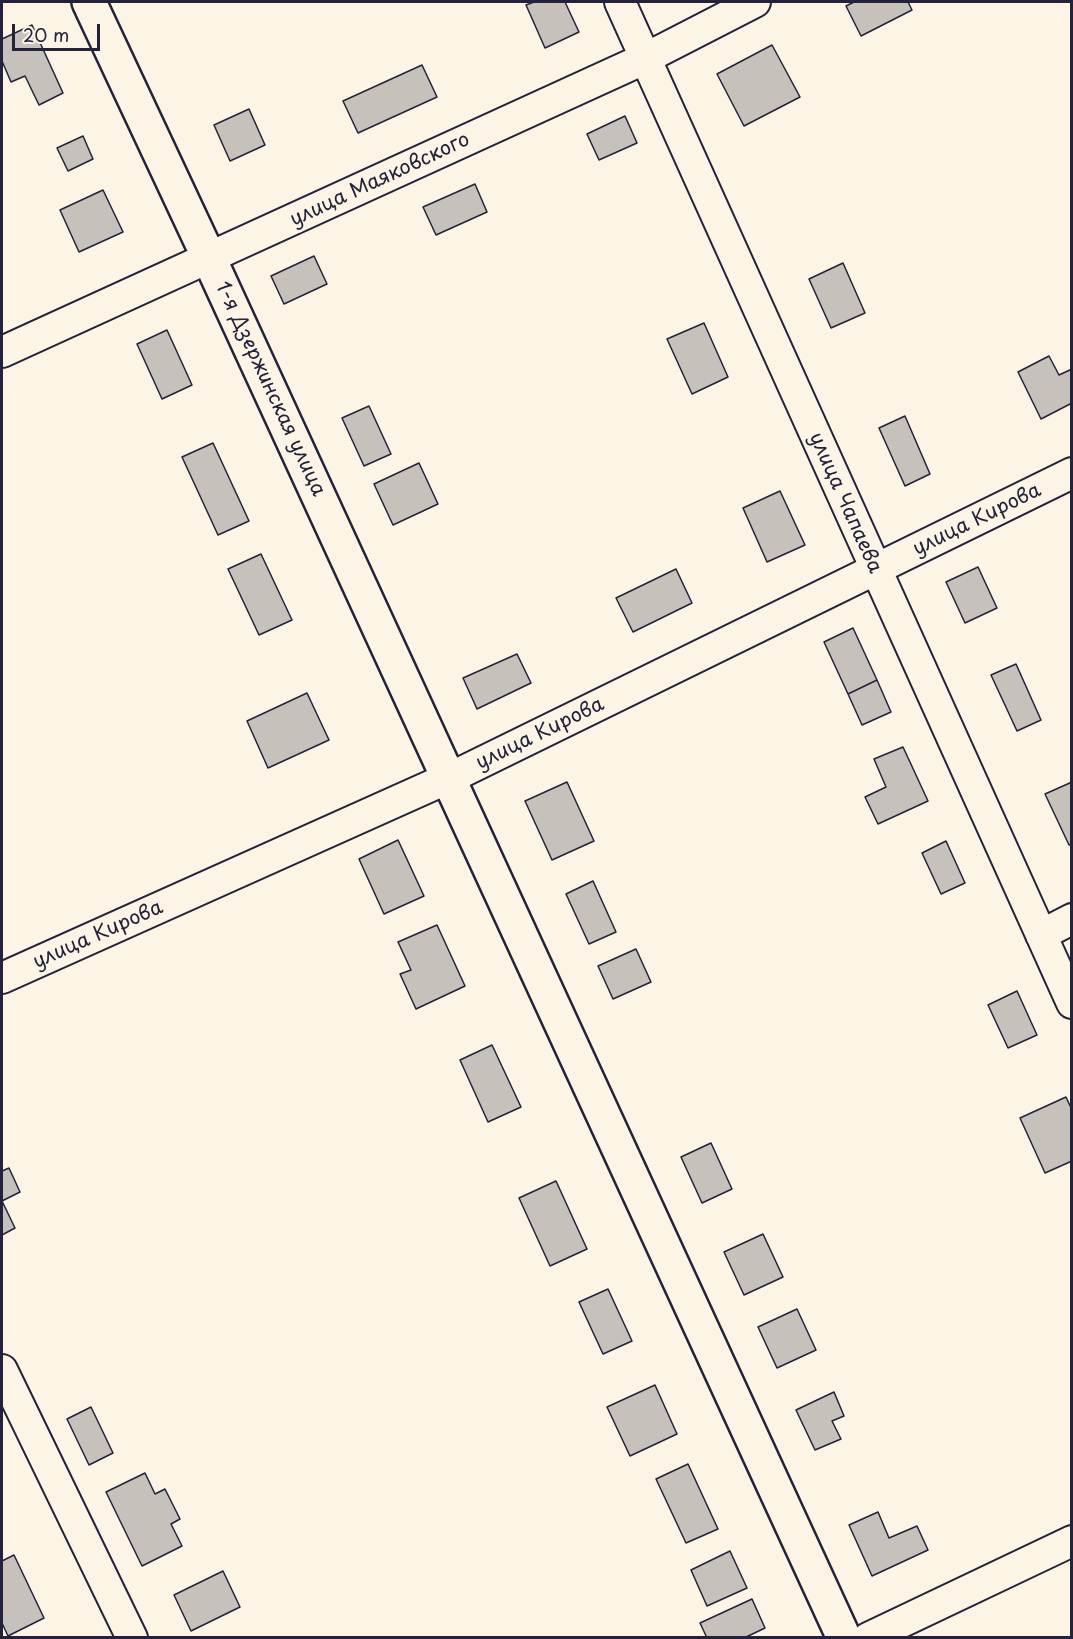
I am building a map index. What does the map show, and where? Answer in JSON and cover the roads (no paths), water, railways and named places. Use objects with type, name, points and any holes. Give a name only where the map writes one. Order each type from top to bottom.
[{"type":"street","name":"1-я Дзержинская улица","points":[[89,2],[844,1638]]},
{"type":"street","name":"улица Чапаева","points":[[620,2],[1071,1003]]},
{"type":"street","name":"улица Маяковского","points":[[2,352],[646,58],[755,2]]},
{"type":"street","name":"улица Кирова","points":[[2,978],[449,778],[1071,473]]},
{"type":"street","points":[[1041,935],[1071,918]]},
{"type":"street","points":[[2,1370],[132,1638]]},
{"type":"street","points":[[868,1638],[1071,1541]]}]
